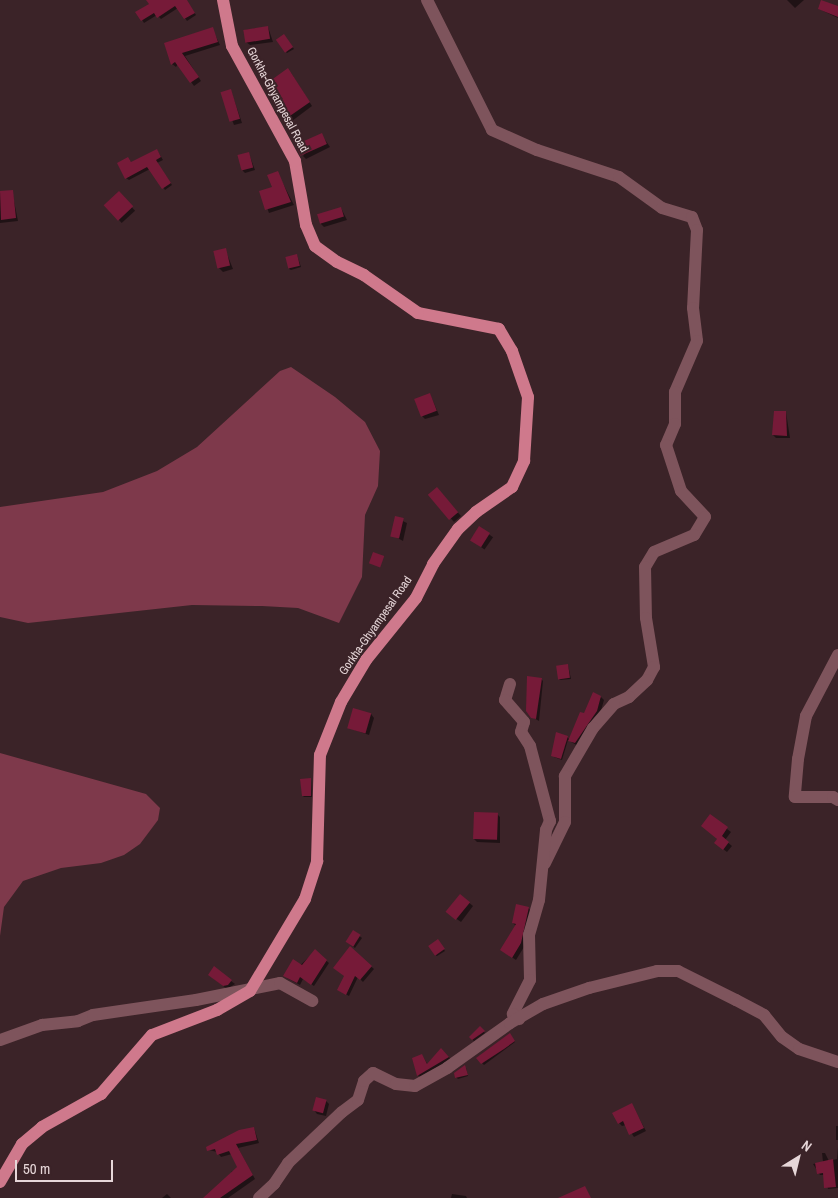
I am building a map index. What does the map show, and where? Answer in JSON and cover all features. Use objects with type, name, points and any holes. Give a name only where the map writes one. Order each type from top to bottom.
[{"type":"main road","name":"Gorkha-Ghyampesal Road","points":[[0,1182],[22,1144],[42,1128],[101,1094],[152,1035],[217,1010],[250,991],[305,899],[317,861],[320,754],[341,702],[366,660],[416,598],[433,564],[458,529],[476,512],[512,487],[524,461],[528,397],[512,350],[499,329],[418,313],[364,275],[337,262],[315,246],[306,225],[295,161],[232,46],[223,0]]},
{"type":"street","points":[[427,0],[492,130],[537,150],[619,177],[662,208],[692,216],[697,230],[693,308],[697,341],[675,392],[675,424],[666,445],[681,491],[705,517],[694,535],[654,552],[645,567],[646,618],[654,667],[647,680],[629,697],[614,704],[593,728],[565,776],[565,822],[541,868],[539,900],[529,935],[530,980],[513,1014],[519,1019]]},
{"type":"street","points":[[838,655],[806,716],[798,759],[795,796],[833,797],[838,800]]},
{"type":"street","points":[[510,684],[506,700],[524,722],[521,732],[530,746],[550,821],[545,840],[545,863]]},
{"type":"street","points":[[259,1198],[274,1184],[288,1162],[342,1112],[358,1100],[364,1081],[373,1073],[396,1084],[415,1086],[425,1082],[474,1046],[543,1004],[589,988],[657,971],[678,971],[764,1015],[782,1037],[799,1049],[838,1062]]},
{"type":"street","points":[[0,1040],[42,1025],[78,1021],[93,1015],[250,991],[280,983],[312,1001]]},
{"type":"shaded area","points":[[291,367],[335,397],[365,422],[380,451],[378,486],[365,515],[362,577],[339,623],[298,608],[262,606],[192,605],[28,623],[0,617],[0,507],[103,492],[157,471],[197,447],[280,371]]},
{"type":"shaded area","points":[[0,753],[146,794],[160,808],[158,820],[140,844],[124,855],[101,863],[61,868],[23,881],[4,907],[0,936]]},
{"type":"building","points":[[146,0],[187,0],[195,13],[184,19],[175,6],[157,18],[154,13],[141,21],[135,12],[149,4]]},
{"type":"building","points":[[821,0],[838,6],[838,17],[818,9]]},
{"type":"building","points":[[268,26],[270,39],[245,43],[243,30]]},
{"type":"building","points":[[213,27],[218,42],[182,53],[199,77],[190,83],[175,62],[171,65],[164,43]]},
{"type":"building","points":[[284,34],[293,47],[285,53],[276,40]]},
{"type":"building","points":[[288,68],[310,102],[287,118],[277,103],[283,99],[270,81]]},
{"type":"building","points":[[231,89],[240,119],[230,122],[220,92]]},
{"type":"building","points":[[322,133],[327,144],[300,156],[296,145]]},
{"type":"building","points":[[157,149],[161,157],[156,160],[171,183],[162,189],[147,167],[125,179],[117,163],[128,157],[131,162]]},
{"type":"building","points":[[249,152],[253,167],[242,171],[237,155]]},
{"type":"building","points":[[278,171],[291,202],[265,210],[259,191],[272,187],[267,175]]},
{"type":"building","points":[[13,190],[16,218],[1,220],[0,191]]},
{"type":"building","points":[[119,191],[133,206],[118,221],[104,205]]},
{"type":"building","points":[[341,207],[344,217],[320,224],[317,214]]},
{"type":"building","points":[[226,248],[230,266],[217,268],[213,251]]},
{"type":"building","points":[[297,254],[300,266],[288,269],[285,257]]},
{"type":"building","points":[[430,393],[437,411],[421,417],[414,399]]},
{"type":"building","points":[[774,411],[786,411],[787,436],[772,435]]},
{"type":"building","points":[[437,487],[458,512],[449,520],[428,495]]},
{"type":"building","points":[[395,516],[404,518],[399,538],[390,536]]},
{"type":"building","points":[[479,526],[490,533],[481,547],[470,540]]},
{"type":"building","points":[[373,552],[384,556],[380,567],[369,563]]},
{"type":"building","points":[[568,664],[570,678],[558,680],[556,666]]},
{"type":"building","points":[[527,676],[542,678],[536,719],[531,718],[526,711]]},
{"type":"building","points":[[593,692],[601,696],[597,711],[575,743],[568,741],[580,712],[584,713]]},
{"type":"building","points":[[353,708],[371,713],[365,733],[347,728]]},
{"type":"building","points":[[556,732],[568,736],[561,759],[551,756]]},
{"type":"building","points":[[311,778],[311,796],[302,796],[300,779]]},
{"type":"building","points":[[474,812],[498,813],[497,840],[473,839]]},
{"type":"building","points":[[710,814],[728,827],[722,836],[729,842],[723,850],[714,843],[717,839],[701,826]]},
{"type":"building","points":[[460,894],[470,902],[456,920],[446,912]]},
{"type":"building","points":[[516,904],[529,907],[521,943],[512,958],[500,950],[516,924],[512,923]]},
{"type":"building","points":[[353,930],[361,935],[353,947],[346,942]]},
{"type":"building","points":[[438,939],[445,949],[435,956],[428,946]]},
{"type":"building","points":[[350,946],[372,966],[360,980],[355,976],[346,995],[337,990],[344,976],[333,968]]},
{"type":"building","points":[[315,949],[327,960],[311,985],[300,977],[297,983],[283,976],[293,959],[302,965]]},
{"type":"building","points":[[214,966],[232,980],[228,985],[223,986],[208,975]]},
{"type":"building","points":[[480,1026],[485,1031],[472,1040],[469,1037]]},
{"type":"building","points":[[510,1033],[515,1041],[481,1064],[476,1058]]},
{"type":"building","points":[[441,1048],[449,1057],[417,1076],[412,1058],[422,1054],[427,1064]]},
{"type":"building","points":[[465,1065],[468,1075],[455,1078],[454,1073]]},
{"type":"building","points":[[316,1097],[327,1100],[323,1113],[312,1111]]},
{"type":"building","points":[[632,1103],[644,1128],[629,1135],[623,1121],[618,1124],[612,1113]]},
{"type":"building","points":[[254,1127],[257,1140],[236,1144],[253,1175],[220,1198],[203,1198],[237,1167],[229,1151],[217,1155],[215,1149],[207,1151],[206,1147],[239,1130]]},
{"type":"building","points":[[833,1159],[836,1187],[824,1188],[823,1173],[817,1174],[815,1163]]},
{"type":"building","points":[[585,1186],[591,1198],[558,1198]]}]
